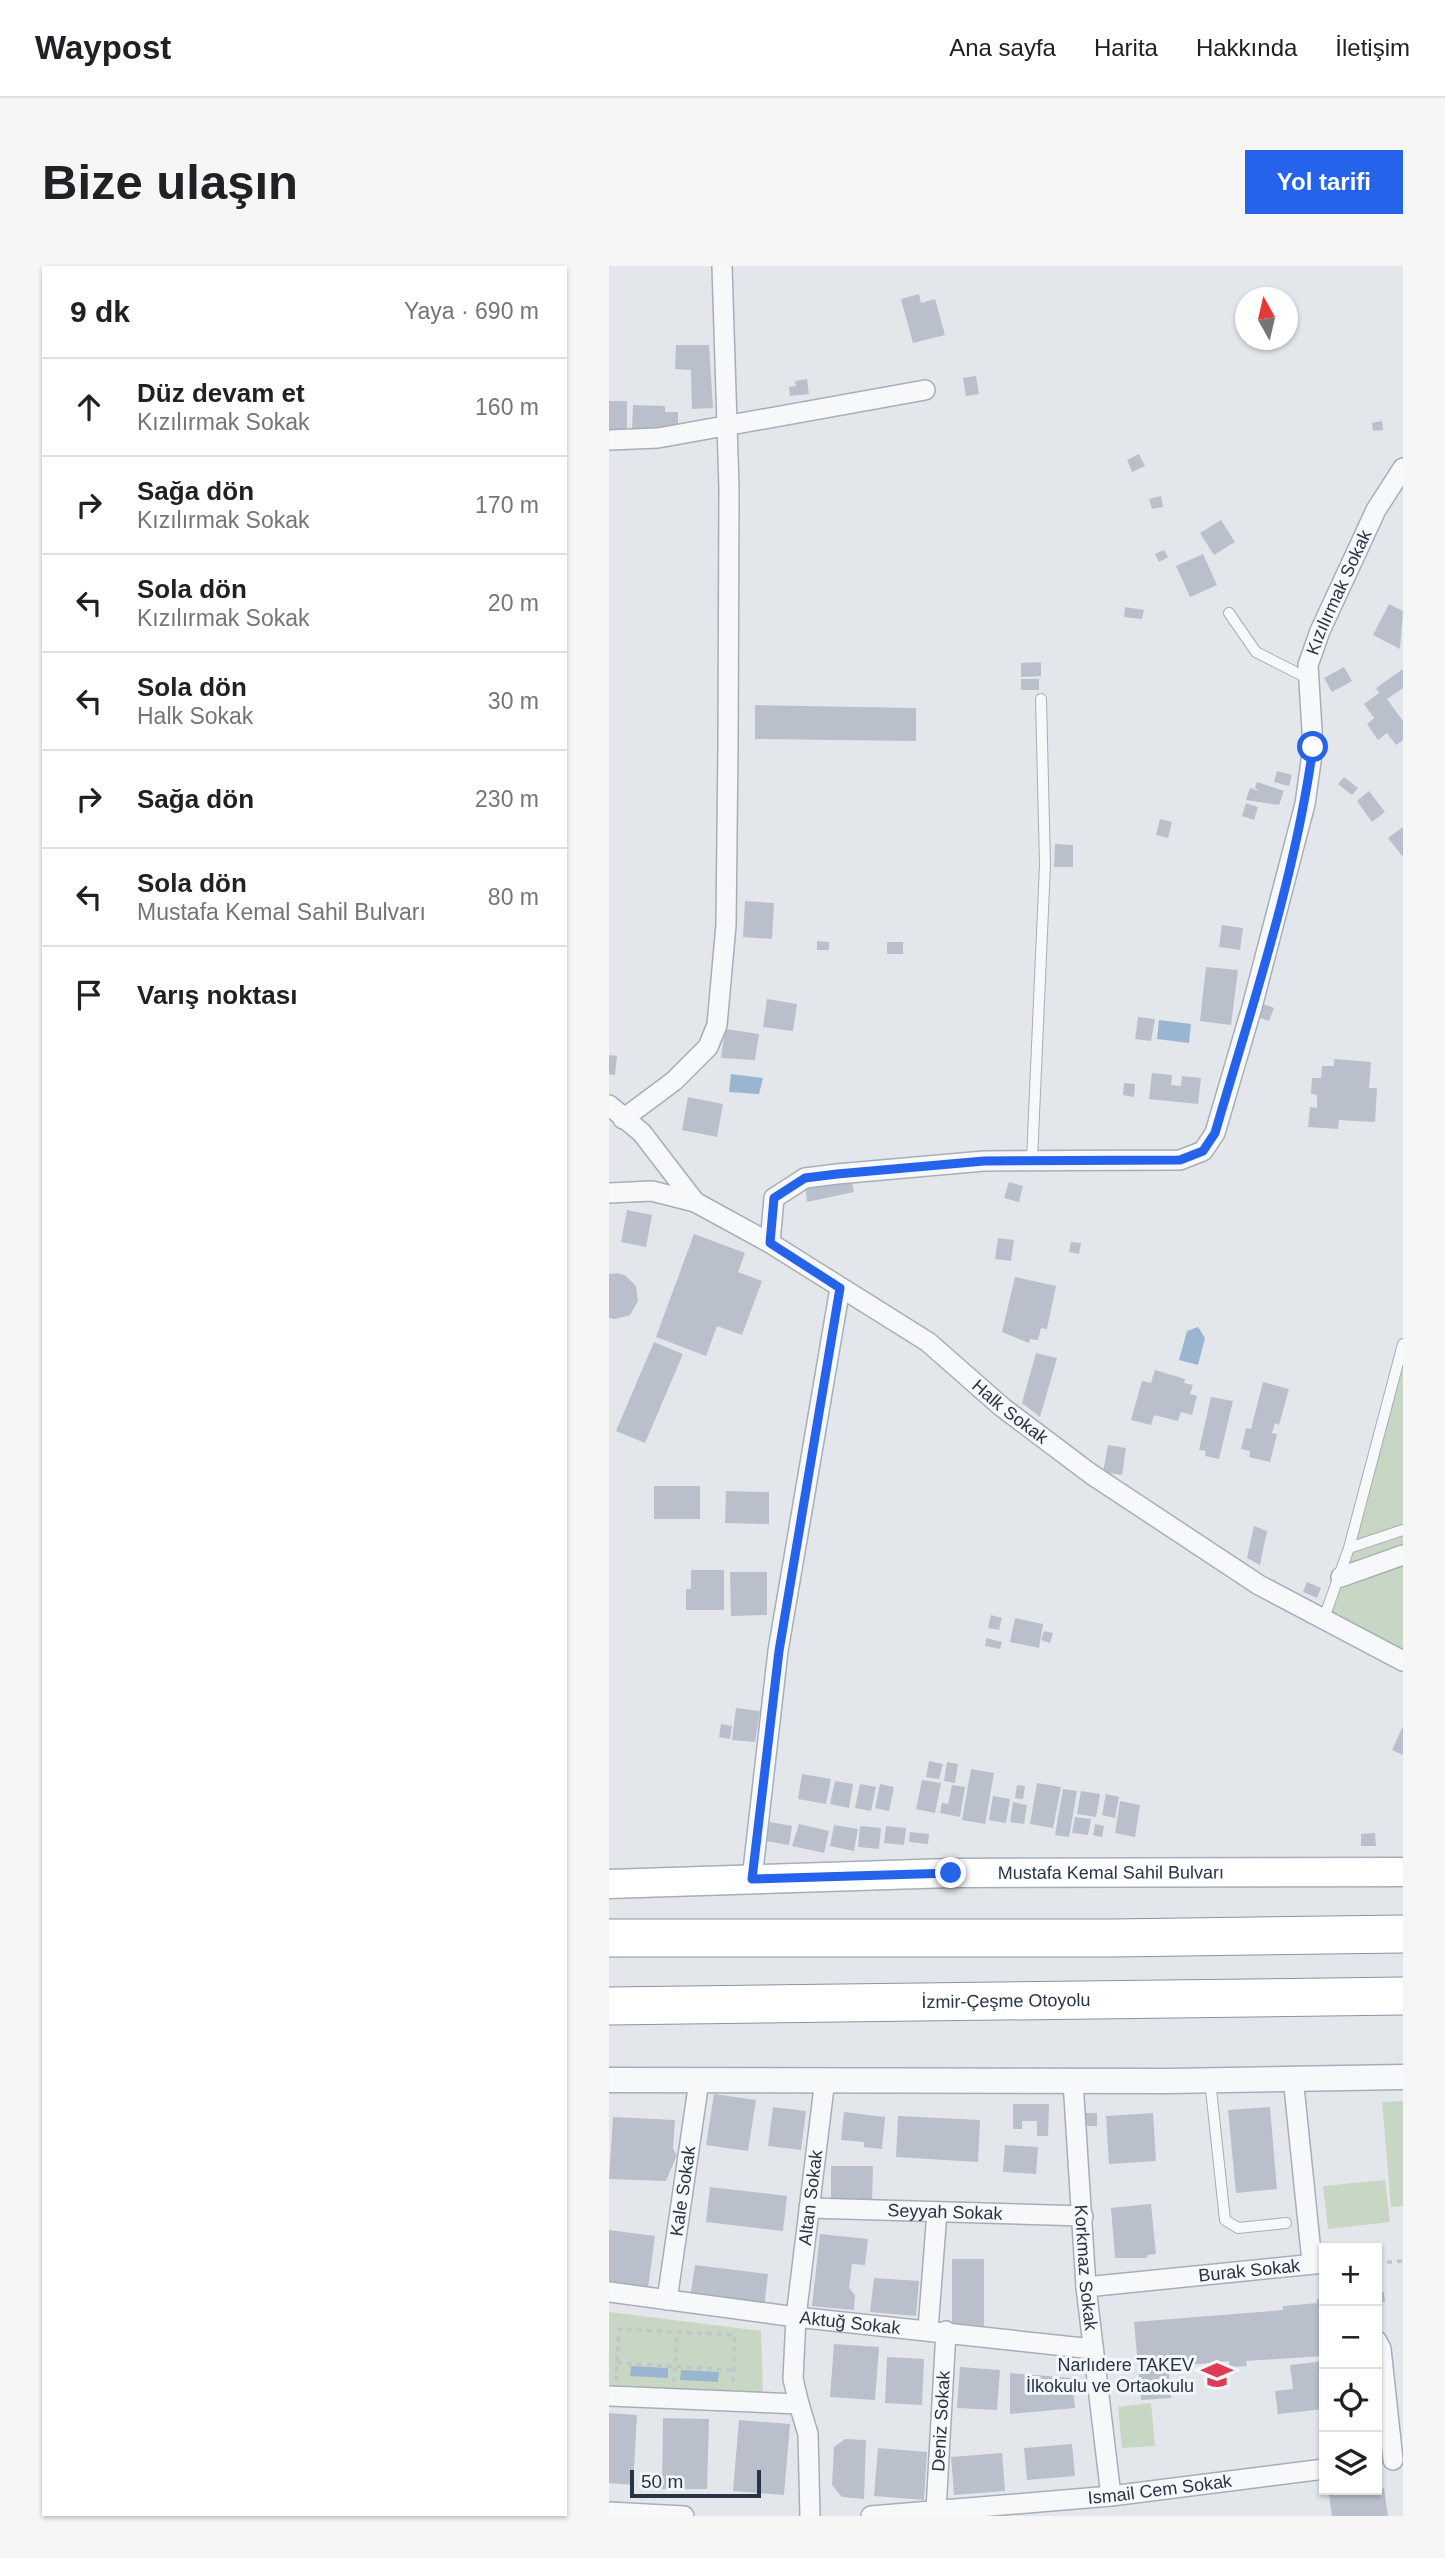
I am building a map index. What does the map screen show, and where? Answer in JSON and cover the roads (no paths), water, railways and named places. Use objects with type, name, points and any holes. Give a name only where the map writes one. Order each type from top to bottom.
[{"type":"highway","points":[[609,1938],[1114,1938],[1403,1934]]},
{"type":"highway","name":"İzmir-Çeşme Otoyolu","points":[[609,2006],[1403,1997]]},
{"type":"main road","name":"Mustafa Kemal Sahil Bulvarı","points":[[609,1884],[951,1873],[1403,1872]]},
{"type":"street","points":[[695,1202],[642,1133],[616,1112],[674,1081],[708,1047],[717,1025],[726,925],[729,515],[722,266]]},
{"type":"street","points":[[609,440],[658,438],[925,390]]},
{"type":"street","name":"Kızılırmak Sokak","points":[[770,1243],[774,1198],[805,1178],[1032,1160],[1180,1160],[1203,1151],[1215,1133],[1252,1007],[1305,804],[1313,747],[1308,665],[1320,631],[1376,510],[1403,468]]},
{"type":"street","name":"Halk Sokak","points":[[609,1194],[652,1191],[695,1202],[770,1243],[928,1342],[1002,1407],[1091,1474],[1259,1585],[1403,1661]]},
{"type":"street","points":[[752,1879],[779,1651],[840,1288]]},
{"type":"street","points":[[1341,1577],[1403,1555]]},
{"type":"street","name":"Burak Sokak","points":[[1086,2287],[1318,2263],[1293,2077]]},
{"type":"street","points":[[609,2080],[1073,2081],[1403,2077]]},
{"type":"street","name":"Altan Sokak","points":[[810,2516],[808,2434],[793,2379],[796,2316],[825,2079]]},
{"type":"street","name":"Kale Sokak","points":[[667,2300],[699,2081]]},
{"type":"street","name":"Korkmaz Sokak","points":[[1073,2081],[1086,2287],[1111,2496]]},
{"type":"street","name":"Seyyah Sokak","points":[[809,2208],[1083,2216]]},
{"type":"street","name":"Deniz Sokak","points":[[936,2510],[937,2212]]},
{"type":"street","name":"Aktuğ Sokak","points":[[609,2292],[1093,2349]]},
{"type":"street","points":[[1382,2360],[1391,2460]]},
{"type":"street","points":[[612,2397],[799,2404]]},
{"type":"street","name":"Ismail Cem Sokak","points":[[871,2516],[1111,2496],[1319,2470]]},
{"type":"street","points":[[609,2512],[684,2516]]},
{"type":"lane","points":[[1229,613],[1256,652],[1309,678]]},
{"type":"lane","points":[[1032,1160],[1045,865],[1041,699]]},
{"type":"lane","points":[[1324,1618],[1341,1577],[1403,1344]]},
{"type":"lane","points":[[1349,1548],[1403,1530]]},
{"type":"lane","points":[[1210,2080],[1225,2220],[1238,2228],[1286,2223]]},
{"type":"water","points":[[1159,1020],[1191,1024],[1189,1043],[1157,1039]]},
{"type":"water","points":[[731,1074],[763,1078],[759,1094],[729,1092]]},
{"type":"water","points":[[1198,1327],[1205,1338],[1198,1365],[1179,1360],[1187,1331]]},
{"type":"water","points":[[631,2366],[668,2368],[668,2378],[630,2376]]},
{"type":"water","points":[[681,2370],[719,2372],[718,2382],[680,2380]]},
{"type":"place","name":"Narlıdere TAKEV İlkokulu ve Ortaokulu","points":[[1217,2375]]}]
